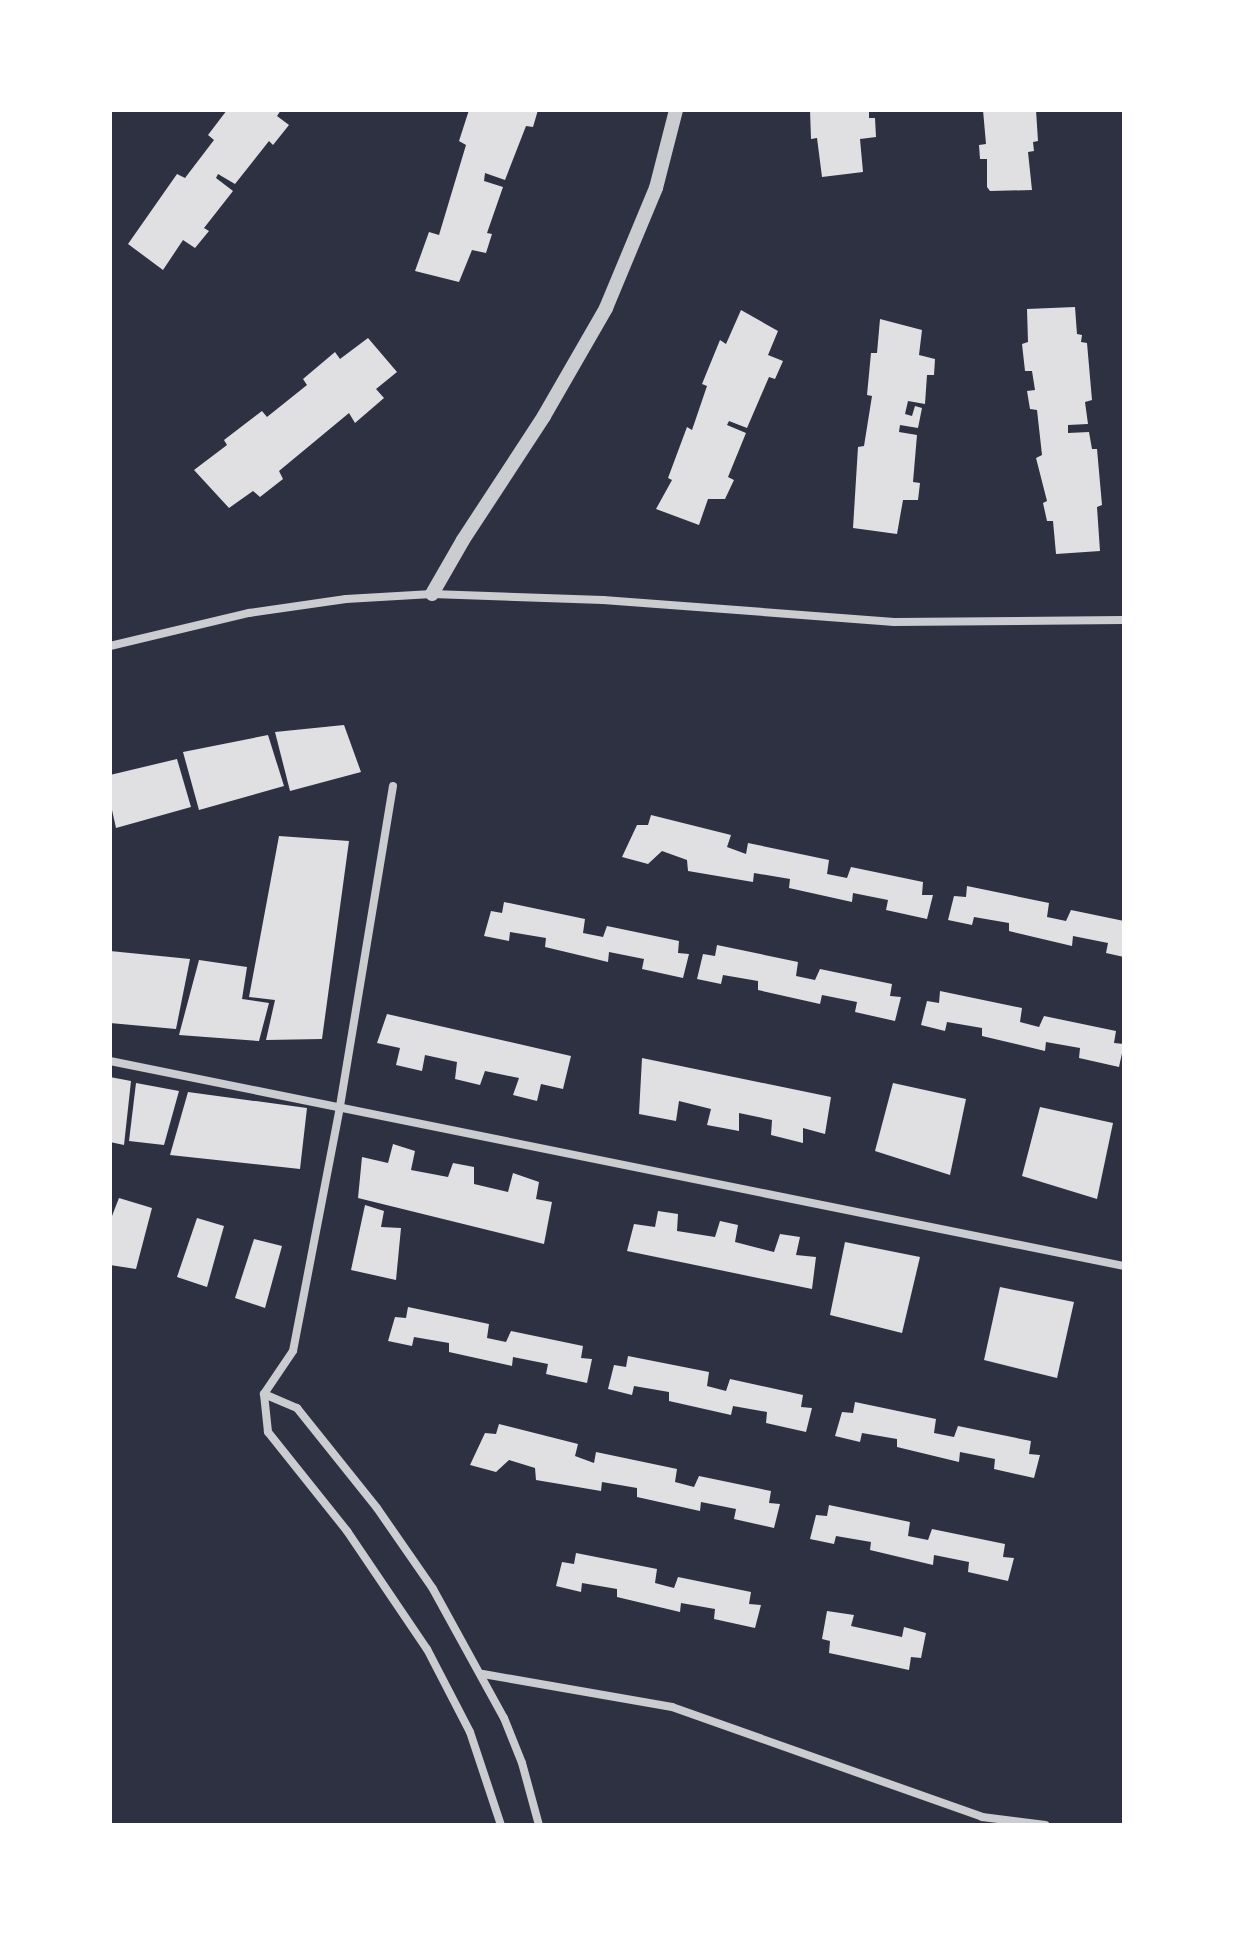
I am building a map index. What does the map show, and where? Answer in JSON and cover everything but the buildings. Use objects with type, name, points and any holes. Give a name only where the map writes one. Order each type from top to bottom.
[{"type":"street","points":[[432,594],[463,540],[544,416],[606,308],[641,229],[676,110]]},
{"type":"street","points":[[110,646],[249,613],[346,599],[432,594],[603,600],[894,622],[1124,620]]},
{"type":"street","points":[[393,786],[340,1107],[293,1351],[264,1394],[268,1432],[361,1550],[427,1649],[470,1732],[501,1825]]},
{"type":"street","points":[[110,1061],[1124,1266]]},
{"type":"street","points":[[264,1394],[297,1408],[346,1469],[433,1589],[483,1674],[522,1763],[539,1825]]},
{"type":"street","points":[[483,1674],[672,1707],[982,1817],[1045,1825]]}]
